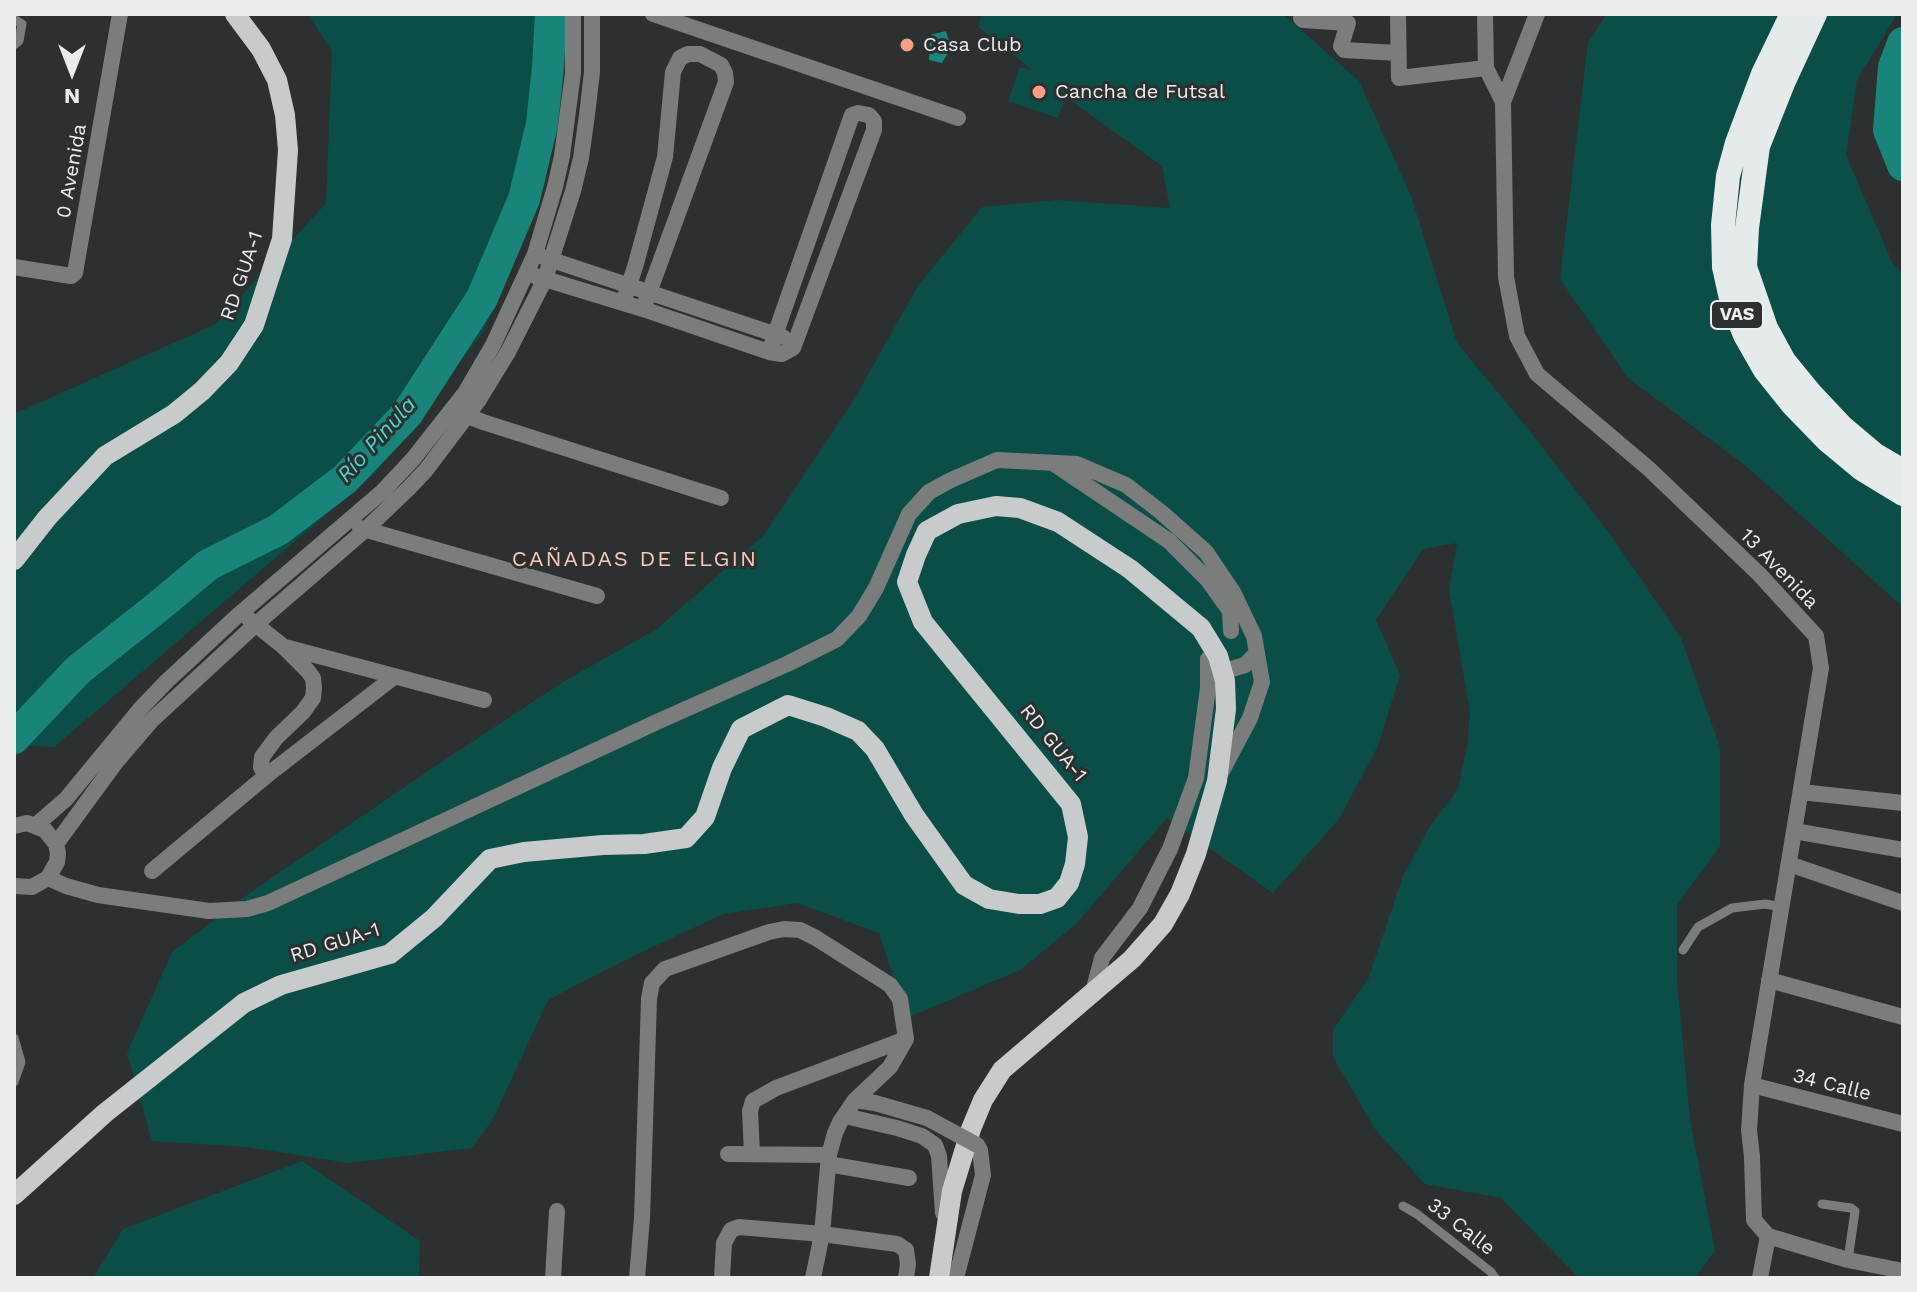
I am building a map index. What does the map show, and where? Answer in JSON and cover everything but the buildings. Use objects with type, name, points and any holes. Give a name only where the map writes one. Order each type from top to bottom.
[{"type":"highway","name":"VAS","points":[[1792,14],[1773,78],[1758,146],[1745,267],[1766,328],[1784,361],[1842,427],[1874,454],[1903,471]]},
{"type":"highway","name":"VAS","points":[[1815,14],[1773,78],[1737,143],[1728,176],[1723,225],[1724,267],[1732,303],[1745,335],[1765,370],[1827,440],[1862,469],[1903,494]]},
{"type":"main road","name":"RD GUA-1","points":[[14,560],[47,518],[105,456],[174,414],[202,391],[229,363],[254,325],[282,239],[288,150],[285,115],[277,80],[261,49],[235,14]]},
{"type":"main road","name":"RD GUA-1","points":[[14,1195],[105,1113],[244,1003],[281,985],[390,954],[434,918],[490,859],[524,852],[686,838],[705,817],[722,768],[741,729],[788,705],[858,731],[875,749],[914,815],[964,885],[989,899],[1019,904],[1040,904],[1057,898],[1069,883],[1075,864],[1078,837],[1071,804],[923,622],[907,582],[927,531],[958,514],[996,506],[1020,508],[1058,522],[1130,569],[1201,628],[1218,656],[1215,666],[1225,681],[1226,709],[1217,781],[1196,854],[1180,894],[1163,924],[1132,959],[1002,1070],[983,1100],[952,1191],[939,1278]]},
{"type":"street","name":"0 Avenida","points":[[14,267],[71,276],[75,273],[120,14]]},
{"type":"street","points":[[56,844],[116,762],[152,720],[365,530],[426,470],[460,413],[508,352],[545,279],[543,256],[562,156],[573,73],[573,14]]},
{"type":"street","points":[[36,825],[66,799],[167,681],[383,491],[460,413],[465,393],[493,345],[526,274],[543,256],[573,191],[581,158],[592,72],[592,14]]},
{"type":"street","points":[[653,14],[958,118]]},
{"type":"street","points":[[1302,14],[1303,20],[1348,23],[1341,46],[1344,50],[1398,53]]},
{"type":"street","points":[[1398,14],[1399,78],[1486,68]]},
{"type":"street","name":"13 Avenida","points":[[1485,14],[1486,68],[1503,102],[1506,277],[1517,336],[1537,374],[1648,468],[1759,574],[1816,636],[1821,668],[1752,1085],[1749,1130],[1754,1220],[1768,1236]]},
{"type":"street","points":[[1503,102],[1537,14]]},
{"type":"street","points":[[623,303],[665,157],[673,72],[680,58],[700,54],[721,65],[726,82],[643,309]]},
{"type":"street","points":[[526,274],[643,309],[769,352],[782,354],[793,348],[874,130],[874,121],[869,115],[852,115],[769,352]]},
{"type":"street","points":[[543,256],[796,340]]},
{"type":"street","points":[[460,413],[721,498]]},
{"type":"street","points":[[48,878],[98,895],[209,911],[247,909],[268,903],[837,639],[859,616],[876,588],[909,514],[929,492],[997,460],[1077,464],[1126,485],[1206,552],[1233,592],[1254,636],[1262,682],[1250,718],[1217,781]]},
{"type":"street","points":[[1051,462],[1169,541],[1208,580],[1230,611],[1231,631]]},
{"type":"street","points":[[348,522],[365,530],[597,596]]},
{"type":"street","points":[[242,613],[284,647],[313,678],[313,698],[262,757],[261,767],[266,776]]},
{"type":"street","points":[[284,647],[484,700]]},
{"type":"street","points":[[1093,992],[1102,958],[1140,908],[1170,849],[1196,778],[1208,688],[1215,666],[1245,665],[1257,653]]},
{"type":"street","points":[[152,871],[266,776],[394,677]]},
{"type":"street","points":[[1801,792],[1903,803]]},
{"type":"street","points":[[14,826],[27,823],[45,830],[56,844],[57,862],[48,878],[32,887],[14,886]]},
{"type":"street","points":[[1794,831],[1903,850]]},
{"type":"street","points":[[1789,864],[1903,903]]},
{"type":"street","points":[[637,1278],[652,983],[665,969],[784,929],[800,930],[816,938],[890,985],[900,999],[906,1039],[890,1067],[855,1100],[835,1133],[828,1159],[822,1234],[813,1278]]},
{"type":"street","points":[[1769,980],[1903,1017]]},
{"type":"street","points":[[752,1153],[750,1111],[753,1101],[776,1088],[906,1039]]},
{"type":"street","name":"34 Calle","points":[[1752,1085],[1903,1124]]},
{"type":"street","points":[[855,1100],[927,1118],[977,1145],[980,1150],[983,1175],[956,1278]]},
{"type":"street","points":[[845,1116],[922,1136],[935,1145],[939,1156],[945,1234]]},
{"type":"street","points":[[728,1154],[828,1159],[909,1178]]},
{"type":"street","points":[[553,1278],[557,1211]]},
{"type":"street","points":[[722,1278],[724,1243],[731,1230],[739,1227],[897,1244],[906,1250],[906,1278]]},
{"type":"street","points":[[1760,1278],[1768,1236],[1882,1272],[1903,1271]]},
{"type":"lane","points":[[14,19],[22,24],[22,31],[14,45]]},
{"type":"lane","points":[[1683,950],[1698,927],[1732,908],[1765,904],[1782,907]]},
{"type":"lane","points":[[14,1038],[21,1062],[14,1082]]},
{"type":"lane","points":[[1822,1204],[1855,1211],[1848,1260]]},
{"type":"lane","name":"33 Calle","points":[[1403,1206],[1495,1278]]},
{"type":"shaded area","points":[[308,14],[565,14],[545,184],[483,332],[376,472],[54,747],[14,745],[14,414],[216,324],[326,203],[332,51]]},
{"type":"shaded area","points":[[981,14],[1283,14],[1359,81],[1411,196],[1457,343],[1612,537],[1681,638],[1720,747],[1720,846],[1677,905],[1677,981],[1690,1120],[1715,1251],[1695,1278],[1579,1278],[1501,1198],[1425,1184],[1375,1129],[1333,1057],[1333,1030],[1369,977],[1403,876],[1429,828],[1458,789],[1468,741],[1470,712],[1449,589],[1457,543],[1423,549],[1376,620],[1400,675],[1378,746],[1339,819],[1273,893],[1167,818],[1076,924],[1020,970],[907,1018],[879,933],[797,903],[723,914],[548,1000],[493,1119],[472,1148],[349,1163],[246,1147],[152,1141],[127,1053],[172,952],[251,892],[431,769],[566,680],[657,629],[764,535],[852,403],[918,286],[982,207],[1057,200],[1170,208],[1162,166],[1066,97],[1058,118],[1008,101],[1020,67],[1032,70],[979,27]]},
{"type":"shaded area","points":[[1607,14],[1897,14],[1857,80],[1846,155],[1892,262],[1903,274],[1903,607],[1745,465],[1628,378],[1560,279],[1588,42]]},
{"type":"shaded area","points":[[946,31],[951,48],[942,63],[929,60],[930,35]]},
{"type":"shaded area","points":[[302,1161],[420,1241],[419,1278],[93,1278],[123,1229]]},
{"type":"waterway","name":"Río Pinula","points":[[14,738],[78,670],[208,565],[278,530],[345,479],[407,414],[482,298],[524,199],[542,124],[551,14]]},
{"type":"waterway","points":[[1903,43],[1894,67],[1889,130],[1903,165]]},
{"type":"place","name":"Casa Club","points":[[907,45]]},
{"type":"place","name":"Cancha de Futsal","points":[[1039,92]]},
{"type":"district","name":"CAÑADAS DE ELGIN","points":[[635,560]]}]
